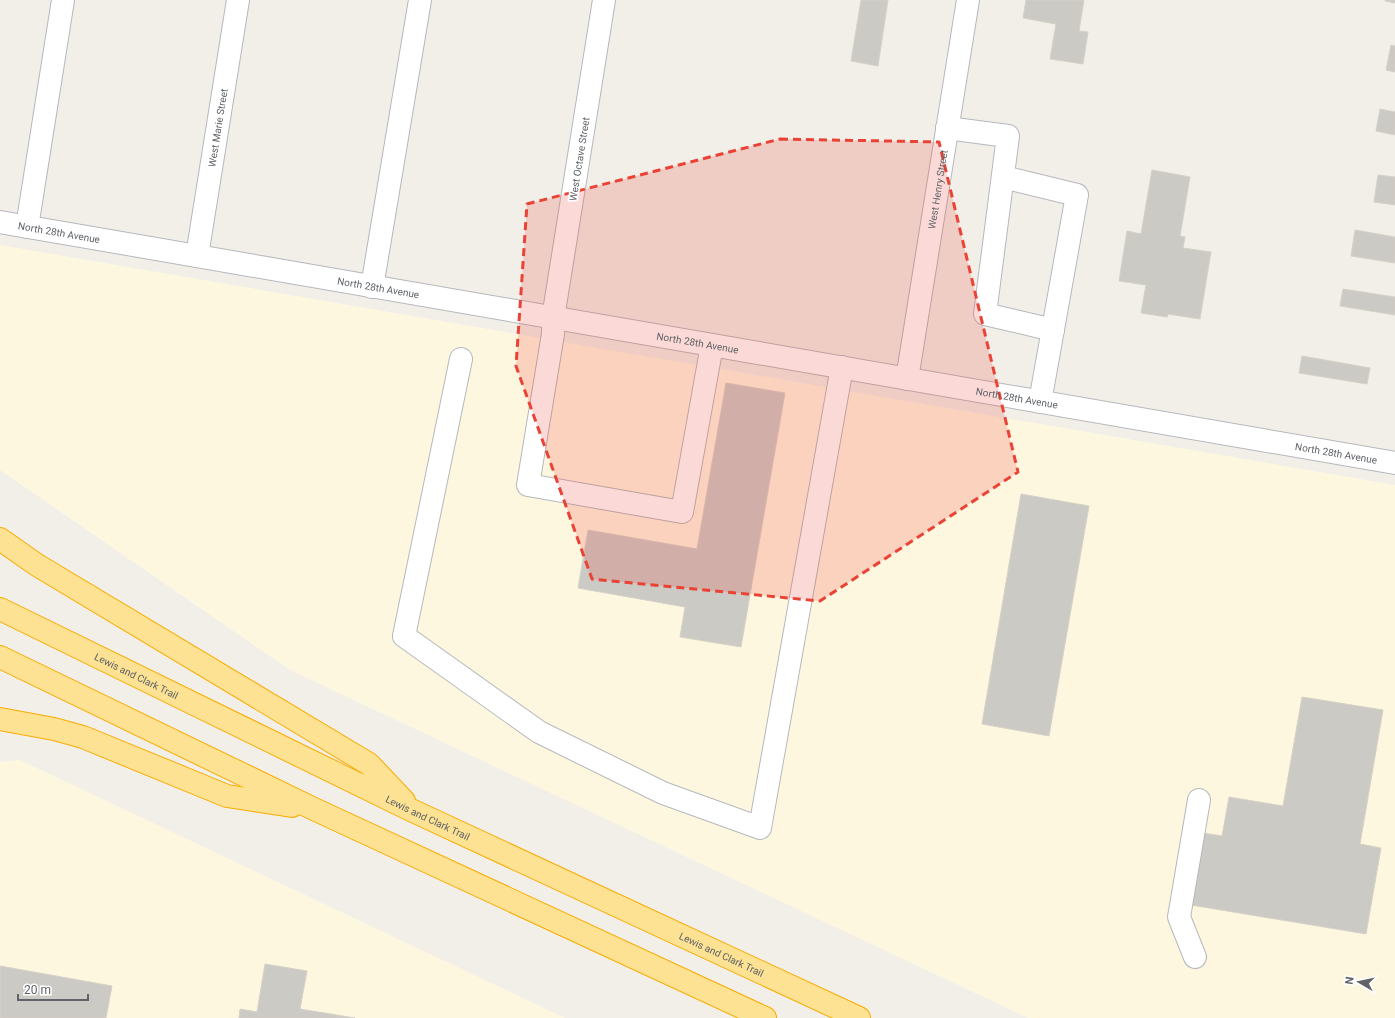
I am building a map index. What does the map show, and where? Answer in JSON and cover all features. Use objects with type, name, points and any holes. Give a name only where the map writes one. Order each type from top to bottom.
[{"type":"highway","points":[[0,539],[37,566],[370,764],[411,810]]},
{"type":"highway","name":"Lewis and Clark Trail","points":[[0,609],[411,810],[859,1018]]},
{"type":"highway","points":[[0,657],[314,809],[765,1018]]},
{"type":"highway","points":[[0,719],[83,736],[227,796],[314,809]]},
{"type":"street","points":[[27,227],[63,0]]},
{"type":"street","name":"West Marie Street","points":[[197,256],[238,0]]},
{"type":"street","points":[[372,287],[420,0]]},
{"type":"street","name":"West Octave Street","points":[[604,0],[553,318],[553,334],[528,485],[682,512],[712,345]]},
{"type":"street","name":"West Henry Street","points":[[907,379],[968,0]]},
{"type":"street","points":[[947,128],[1008,136],[985,314],[1053,330]]},
{"type":"street","points":[[1003,177],[1076,194],[1040,402]]},
{"type":"street","name":"North 28th Avenue","points":[[0,222],[1395,463]]},
{"type":"street","points":[[461,359],[404,636],[539,732],[663,793],[760,828],[842,367]]},
{"type":"street","points":[[1195,957],[1180,917],[1199,800]]},
{"type":"highlighted area","points":[[780,139],[939,142],[1018,472],[820,601],[592,579],[516,366],[527,204]]},
{"type":"shaded area","points":[[0,245],[1395,485],[1395,1018],[1028,1018],[290,670],[0,470]]},
{"type":"shaded area","points":[[20,760],[565,1018],[0,1018],[0,762]]},
{"type":"building","points":[[861,0],[888,0],[878,66],[851,61]]},
{"type":"building","points":[[1026,0],[1084,0],[1079,31],[1088,32],[1083,64],[1050,59],[1056,24],[1023,18]]},
{"type":"building","points":[[1395,0],[1395,3],[1385,1]]},
{"type":"building","points":[[1391,45],[1395,46],[1395,72],[1386,70]]},
{"type":"building","points":[[1380,109],[1395,112],[1395,135],[1376,131]]},
{"type":"building","points":[[1152,170],[1190,177],[1180,236],[1185,237],[1183,248],[1211,252],[1200,319],[1168,314],[1167,317],[1141,313],[1146,285],[1119,281],[1127,231],[1141,234]]},
{"type":"building","points":[[1378,175],[1395,177],[1395,205],[1374,202]]},
{"type":"building","points":[[1355,230],[1395,237],[1395,263],[1351,256]]},
{"type":"building","points":[[1343,289],[1395,297],[1395,315],[1340,306]]},
{"type":"building","points":[[1302,356],[1370,368],[1367,384],[1299,373]]},
{"type":"building","points":[[726,383],[785,393],[741,647],[680,637],[685,607],[578,588],[588,530],[697,549]]},
{"type":"building","points":[[1021,494],[1089,506],[1049,736],[982,724]]},
{"type":"building","points":[[1302,697],[1383,710],[1360,844],[1381,848],[1366,934],[1191,905],[1203,833],[1222,836],[1229,797],[1283,806]]},
{"type":"building","points":[[265,964],[307,971],[300,1009],[355,1018],[239,1018],[240,1009],[257,1012]]},
{"type":"building","points":[[0,966],[112,986],[106,1018],[0,1018]]}]
